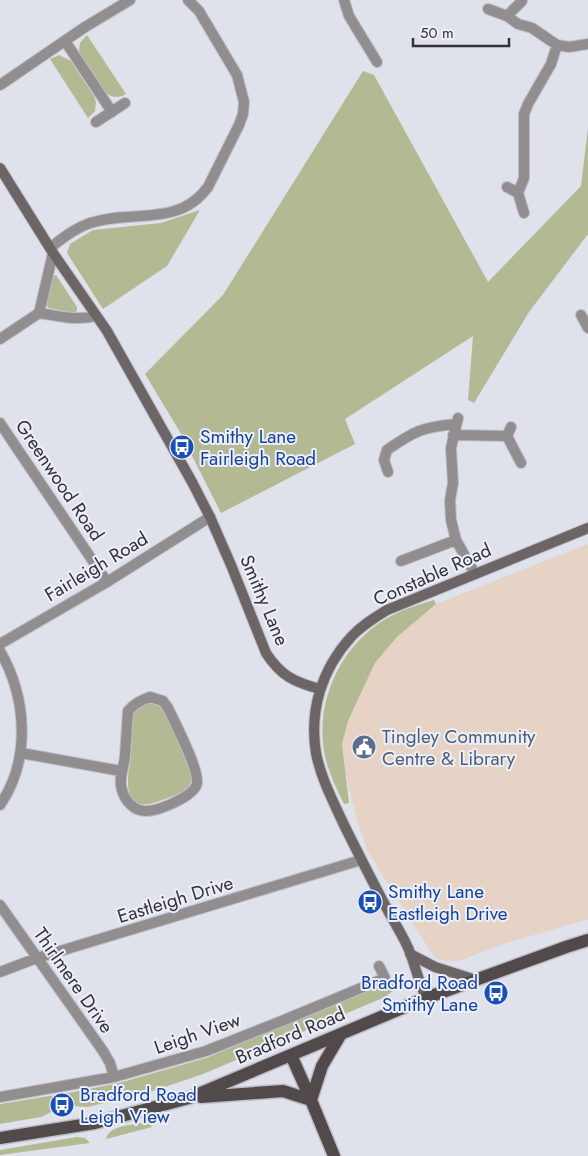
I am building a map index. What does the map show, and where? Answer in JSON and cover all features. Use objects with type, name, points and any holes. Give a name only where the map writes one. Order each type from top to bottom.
[{"type":"main road","name":"Bradford Road","points":[[0,1138],[95,1123],[189,1098],[426,998],[588,940]]},
{"type":"main road","points":[[312,1100],[322,1066],[341,1034]]},
{"type":"main road","points":[[291,1055],[312,1100],[334,1156]]},
{"type":"main road","points":[[189,1098],[283,1091],[312,1100]]},
{"type":"street","points":[[0,85],[130,0]]},
{"type":"street","points":[[39,313],[52,250],[74,230],[90,223],[108,219],[173,213],[186,208],[203,194],[208,187],[239,126],[244,102],[237,75],[198,11],[188,0]]},
{"type":"street","points":[[344,0],[349,16],[377,62]]},
{"type":"street","points":[[507,16],[522,1]]},
{"type":"street","points":[[488,9],[507,16],[518,24],[532,28],[557,45],[569,47],[588,44]]},
{"type":"street","points":[[65,41],[112,112]]},
{"type":"street","points":[[524,214],[518,194],[524,178],[524,114],[551,64],[557,45]]},
{"type":"street","points":[[96,122],[125,103]]},
{"type":"street","name":"Smithy Lane","points":[[0,168],[52,250],[107,331],[192,482],[210,517],[266,653],[286,677],[301,684],[320,689]]},
{"type":"street","points":[[507,187],[518,194]]},
{"type":"street","points":[[0,339],[39,313],[74,319],[96,316]]},
{"type":"street","points":[[581,315],[588,328]]},
{"type":"street","points":[[388,472],[384,460],[387,450],[417,431],[457,421],[451,448],[453,483],[450,500],[451,520],[456,540],[475,574]]},
{"type":"street","name":"Greenwood Road","points":[[0,423],[107,582]]},
{"type":"street","points":[[453,435],[509,431],[521,463]]},
{"type":"street","name":"Fairleigh Road","points":[[0,644],[107,582],[210,517]]},
{"type":"street","name":"Constable Road","points":[[320,689],[328,668],[352,636],[368,622],[401,604],[588,528]]},
{"type":"street","points":[[401,562],[456,540]]},
{"type":"street","points":[[0,651],[12,678],[20,703],[22,729],[20,753],[14,774],[0,805]]},
{"type":"street","points":[[320,689],[315,710],[316,754],[329,793],[361,860],[410,954],[426,998]]},
{"type":"street","points":[[157,698],[168,708],[194,767],[197,784],[194,791],[187,797],[157,808],[147,811],[138,809],[128,803],[122,790],[121,771],[125,759],[128,711],[133,704],[142,699],[157,698]]},
{"type":"street","points":[[20,753],[121,771]]},
{"type":"street","name":"Eastleigh Drive","points":[[0,972],[37,958],[361,860]]},
{"type":"street","name":"Thirlmere Drive","points":[[0,905],[103,1051],[110,1063],[114,1077]]},
{"type":"street","points":[[410,954],[435,967],[476,980]]},
{"type":"street","name":"Leigh View","points":[[0,1097],[114,1077],[206,1051],[384,978],[379,966]]},
{"type":"shaded area","points":[[588,544],[588,919],[507,943],[461,960],[451,962],[438,959],[433,955],[368,852],[357,820],[347,780],[342,744],[348,721],[375,663],[397,637],[436,604]]},
{"type":"green space","points":[[87,35],[126,94],[115,97],[107,94],[93,76],[79,51],[80,43]]},
{"type":"green space","points":[[59,55],[71,61],[94,96],[96,102],[95,111],[88,118],[50,59]]},
{"type":"green space","points":[[363,71],[374,75],[488,282],[581,186],[588,128],[588,234],[529,312],[474,403],[468,400],[473,336],[345,419],[355,444],[221,513],[180,432],[145,374],[223,295]]},
{"type":"green space","points":[[200,210],[167,266],[103,309],[67,253],[70,244],[93,230],[161,223]]},
{"type":"green space","points":[[56,275],[77,307],[77,311],[73,313],[49,308],[46,305],[52,276]]},
{"type":"green space","points":[[434,600],[436,604],[397,637],[375,663],[348,721],[342,744],[349,803],[344,804],[327,765],[322,730],[329,690],[337,671],[348,653],[377,625],[395,614]]},
{"type":"green space","points":[[151,702],[161,706],[165,712],[192,779],[187,789],[181,793],[157,802],[142,804],[136,803],[129,791],[128,776],[131,756],[132,718],[136,708]]},
{"type":"green space","points":[[388,981],[398,987],[385,997],[203,1074],[156,1090],[88,1107],[72,1106],[53,1111],[41,1117],[0,1124],[0,1104],[119,1083],[206,1058]]},
{"type":"green space","points":[[149,1122],[152,1127],[106,1139],[112,1130]]},
{"type":"green space","points":[[77,1137],[85,1138],[90,1143],[0,1155],[0,1150]]},
{"type":"place","name":"Smithy Lane Fairleigh Road","points":[[182,447]]},
{"type":"place","name":"Tingley Community Centre & Library","points":[[364,747]]},
{"type":"place","name":"Smithy Lane Eastleigh Drive","points":[[370,902]]},
{"type":"place","name":"Bradford Road Smithy Lane","points":[[496,993]]},
{"type":"place","name":"Bradford Road Leigh View","points":[[62,1105]]}]
